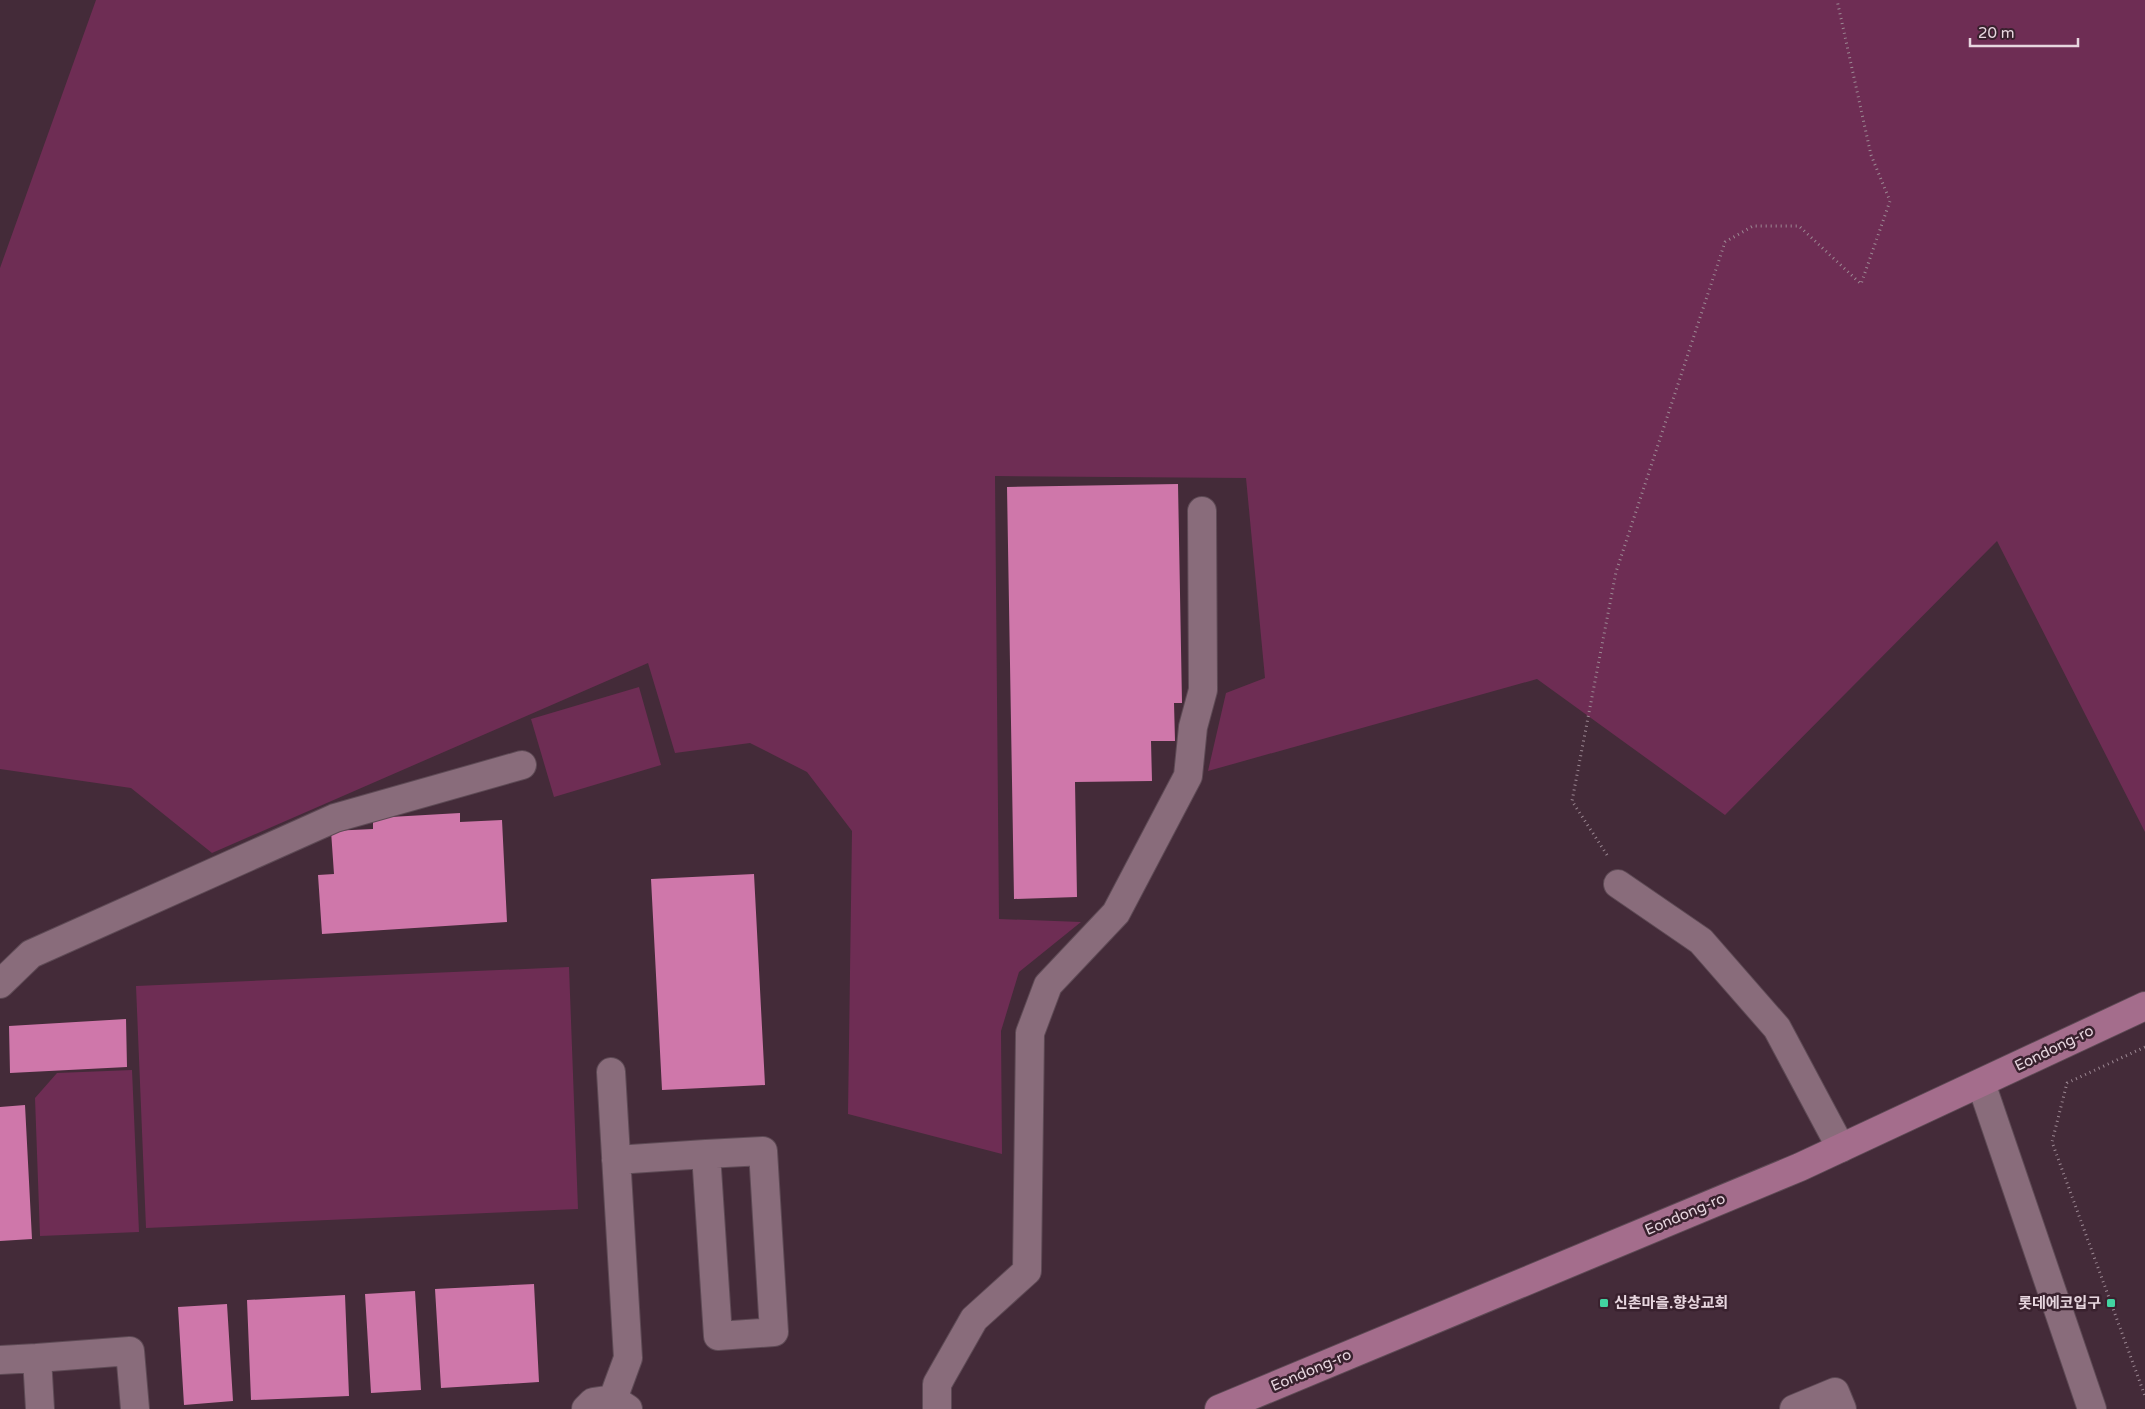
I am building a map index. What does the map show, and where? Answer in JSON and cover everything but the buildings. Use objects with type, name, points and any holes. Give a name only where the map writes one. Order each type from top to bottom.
[{"type":"main road","name":"Eondong-ro","points":[[1219,1409],[1800,1167],[2145,1006]]},
{"type":"street","points":[[937,1409],[937,1384],[974,1319],[1027,1271],[1030,1033],[1048,985],[1116,913],[1188,776],[1193,727],[1203,690],[1202,511]]},
{"type":"street","points":[[0,984],[31,954],[335,818],[522,765]]},
{"type":"street","points":[[1618,884],[1701,941],[1777,1028],[1841,1148]]},
{"type":"street","points":[[586,1409],[593,1402],[620,1404],[628,1358],[611,1072]]},
{"type":"street","points":[[1981,1083],[2092,1409]]},
{"type":"street","points":[[616,1160],[706,1154],[763,1151],[774,1332],[718,1336],[706,1154]]},
{"type":"street","points":[[0,1360],[130,1351],[135,1409]]},
{"type":"street","points":[[36,1358],[40,1409]]},
{"type":"street","points":[[1794,1409],[1839,1400]]},
{"type":"path","points":[[1618,884],[1612,862],[1572,801],[1616,572],[1725,242],[1753,226],[1799,226],[1861,284],[1890,201],[1870,155],[1837,0]]},
{"type":"path","points":[[2145,1048],[2067,1083],[2052,1142],[2145,1396]]},
{"type":"shaded area","points":[[96,0],[2145,0],[2145,832],[1997,541],[1725,815],[1537,679],[1208,771],[1226,693],[1265,678],[1246,478],[995,476],[999,919],[1081,922],[1019,972],[1001,1031],[1002,1154],[848,1114],[852,831],[807,772],[750,743],[675,753],[648,663],[212,853],[131,788],[0,769],[0,268]]},
{"type":"shaded area","points":[[639,687],[661,765],[554,797],[531,719]]},
{"type":"shaded area","points":[[569,967],[578,1209],[146,1228],[136,986]]},
{"type":"shaded area","points":[[132,1070],[139,1232],[40,1236],[35,1098],[57,1073]]},
{"type":"place","name":"신촌마을.향상교회","points":[[1604,1303]]},
{"type":"place","name":"롯데에코입구","points":[[2111,1303]]}]
